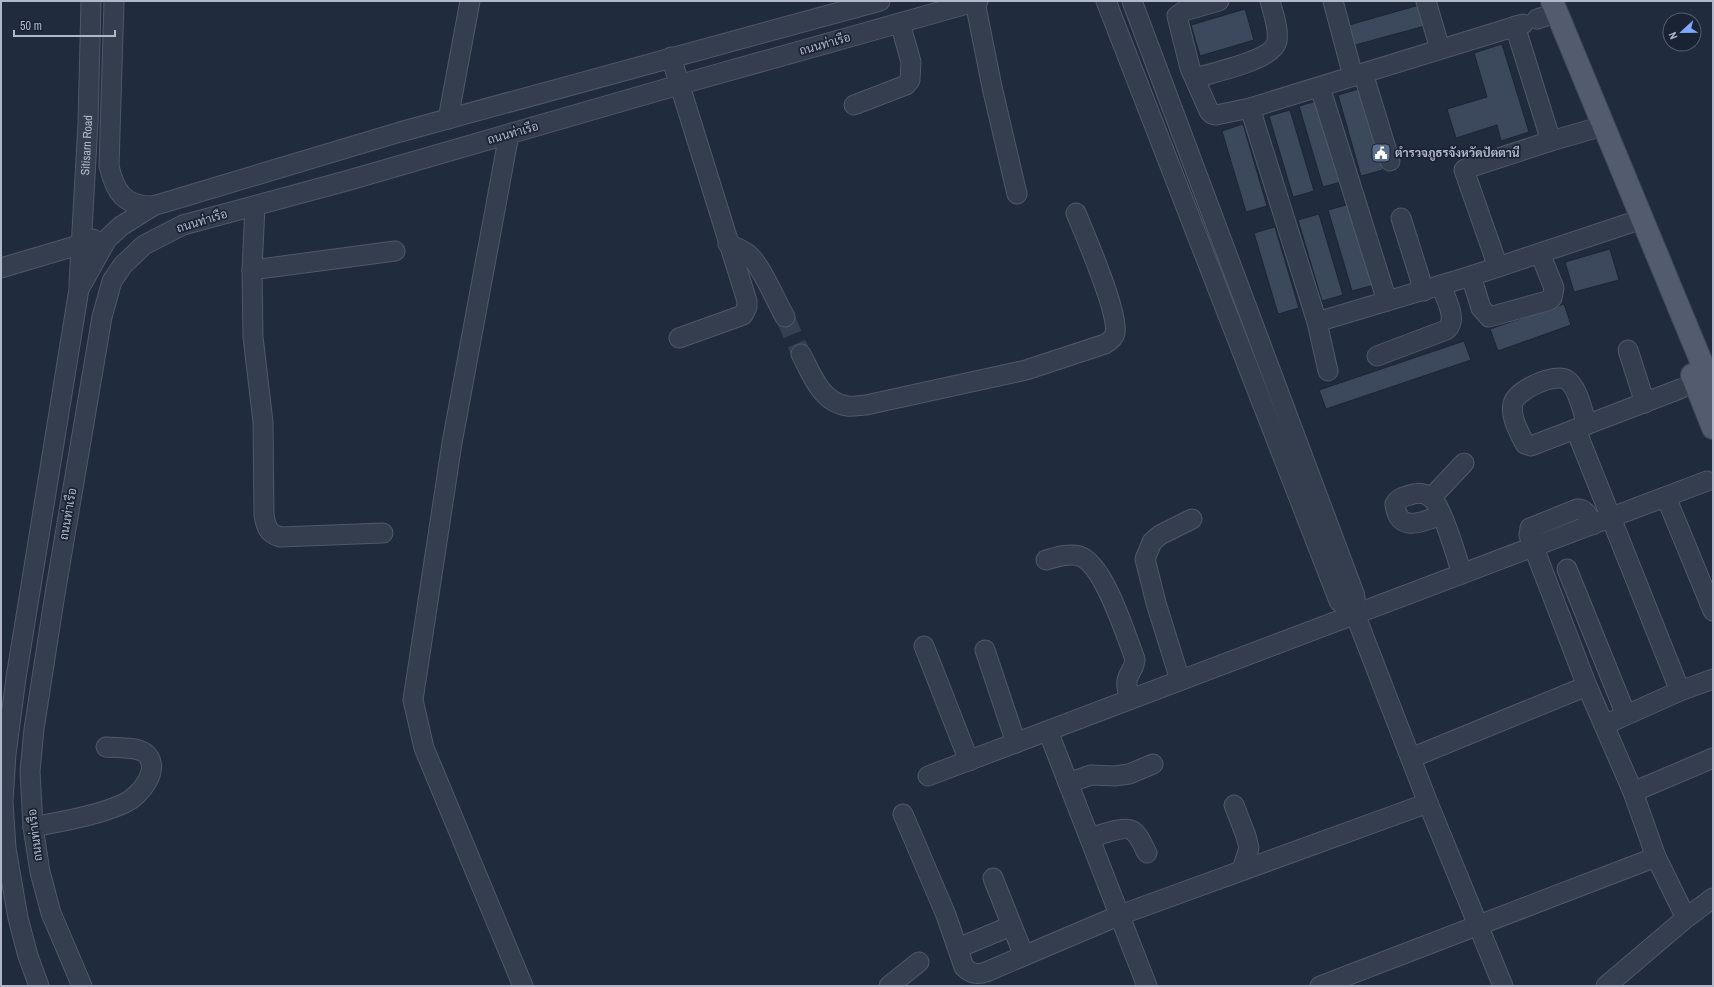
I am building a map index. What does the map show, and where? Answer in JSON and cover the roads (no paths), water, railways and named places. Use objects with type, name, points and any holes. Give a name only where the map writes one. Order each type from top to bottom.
[{"type":"main road","points":[[1537,17],[1603,126],[1641,182],[1713,351]]},
{"type":"main road","points":[[1603,126],[1630,222],[1713,428]]},
{"type":"main road","points":[[1603,126],[1713,390]]},
{"type":"street","name":"Sitisarn Road","points":[[79,289],[88,123],[91,1]]},
{"type":"street","name":"Sitisarn Road","points":[[114,1],[109,166],[112,179],[120,194],[134,204],[153,206]]},
{"type":"street","points":[[448,119],[470,1]]},
{"type":"street","points":[[1,268],[82,244],[120,226],[153,206],[448,119],[671,57],[838,6],[880,1]]},
{"type":"street","points":[[977,1],[992,87],[1018,194]]},
{"type":"street","name":"ถนนท่าเรือ","points":[[82,986],[51,913],[40,872],[33,827],[30,771],[34,729],[55,594],[102,317],[112,281],[123,265],[144,245],[182,225],[254,206],[977,1]]},
{"type":"street","points":[[1106,1],[1339,600],[1355,614]]},
{"type":"street","points":[[1132,1],[1355,596],[1355,614],[1428,803],[1503,986]]},
{"type":"street","points":[[1219,1],[1184,12],[1177,16],[1190,68],[1212,114],[1216,115],[1250,108],[1320,87],[1537,17],[1550,141]]},
{"type":"street","points":[[1195,78],[1252,61],[1273,49],[1277,43],[1278,34],[1270,1]]},
{"type":"street","points":[[1333,1],[1358,75],[1390,161]]},
{"type":"street","points":[[1426,1],[1440,49]]},
{"type":"street","points":[[854,105],[906,85],[910,80],[911,62],[900,23]]},
{"type":"street","points":[[671,57],[747,301],[746,311],[743,315],[679,338]]},
{"type":"street","points":[[1320,87],[1387,301]]},
{"type":"street","points":[[1250,108],[1317,322],[1328,371]]},
{"type":"street","points":[[1498,267],[1464,170],[1471,166],[1603,126]]},
{"type":"street","points":[[509,134],[452,443],[413,700],[424,748],[523,986]]},
{"type":"street","points":[[254,206],[252,270],[253,337],[263,422],[264,515],[266,527],[272,535],[280,537],[383,533]]},
{"type":"street","points":[[801,354],[821,391],[828,398],[848,406],[866,405],[1026,370],[1110,342],[1115,333],[1112,306],[1076,213]]},
{"type":"street","points":[[1377,356],[1446,330],[1452,323],[1451,315],[1432,288],[1401,218]]},
{"type":"street","points":[[1317,322],[1472,276],[1630,222]]},
{"type":"street","points":[[39,986],[28,956],[18,918],[4,848],[3,802],[8,739],[36,547],[79,289],[107,240],[120,226]]},
{"type":"street","points":[[728,244],[749,255],[758,265],[785,317]]},
{"type":"street","points":[[252,270],[395,251]]},
{"type":"street","points":[[1472,276],[1481,308],[1490,317],[1547,301],[1552,298],[1554,288],[1540,253]]},
{"type":"street","points":[[1628,350],[1645,403]]},
{"type":"street","points":[[1680,389],[1582,427],[1612,518],[1680,691]]},
{"type":"street","points":[[1431,498],[1464,463]]},
{"type":"street","points":[[928,776],[1612,518],[1707,480]]},
{"type":"street","points":[[1441,515],[1421,523],[1412,524],[1403,521],[1399,516],[1396,504],[1399,499],[1418,493],[1431,498],[1441,515],[1462,574]]},
{"type":"street","points":[[1666,497],[1713,612]]},
{"type":"street","points":[[1180,680],[1156,602],[1146,558],[1152,542],[1160,535],[1192,519]]},
{"type":"street","points":[[1533,547],[1587,686],[1633,792],[1656,857],[1686,918]]},
{"type":"street","points":[[1046,560],[1071,555],[1081,556],[1092,565],[1100,575],[1114,604],[1135,659],[1135,666],[1128,676],[1127,683],[1130,699]]},
{"type":"street","points":[[1567,569],[1626,715]]},
{"type":"street","points":[[924,646],[969,761]]},
{"type":"street","points":[[985,650],[1016,743]]},
{"type":"street","points":[[1604,725],[1680,691],[1713,679]]},
{"type":"street","points":[[1411,758],[1587,686]]},
{"type":"street","points":[[1048,730],[1147,986]]},
{"type":"street","points":[[33,827],[93,814],[117,806],[128,802],[143,788],[150,774],[152,765],[144,752],[106,747]]},
{"type":"street","points":[[1633,792],[1713,758]]},
{"type":"street","points":[[1068,783],[1091,775],[1114,776],[1129,774],[1153,764]]},
{"type":"street","points":[[903,814],[946,916],[964,967],[970,972],[977,974],[986,972],[1120,915],[1428,803]]},
{"type":"street","points":[[1234,805],[1249,848],[1242,870]]},
{"type":"street","points":[[1090,838],[1122,829],[1133,831],[1140,839],[1147,853]]},
{"type":"street","points":[[1320,986],[1477,924],[1656,857]]},
{"type":"street","points":[[993,878],[1024,956]]},
{"type":"street","points":[[1606,986],[1686,918],[1713,898]]},
{"type":"street","points":[[958,948],[1011,926]]},
{"type":"street","points":[[889,986],[919,962]]},
{"type":"tunnel","points":[[785,317],[801,354]]},
{"type":"place","name":"ตำรวจภูธรจังหวัดปัตตานี","points":[[1381,153]]}]
